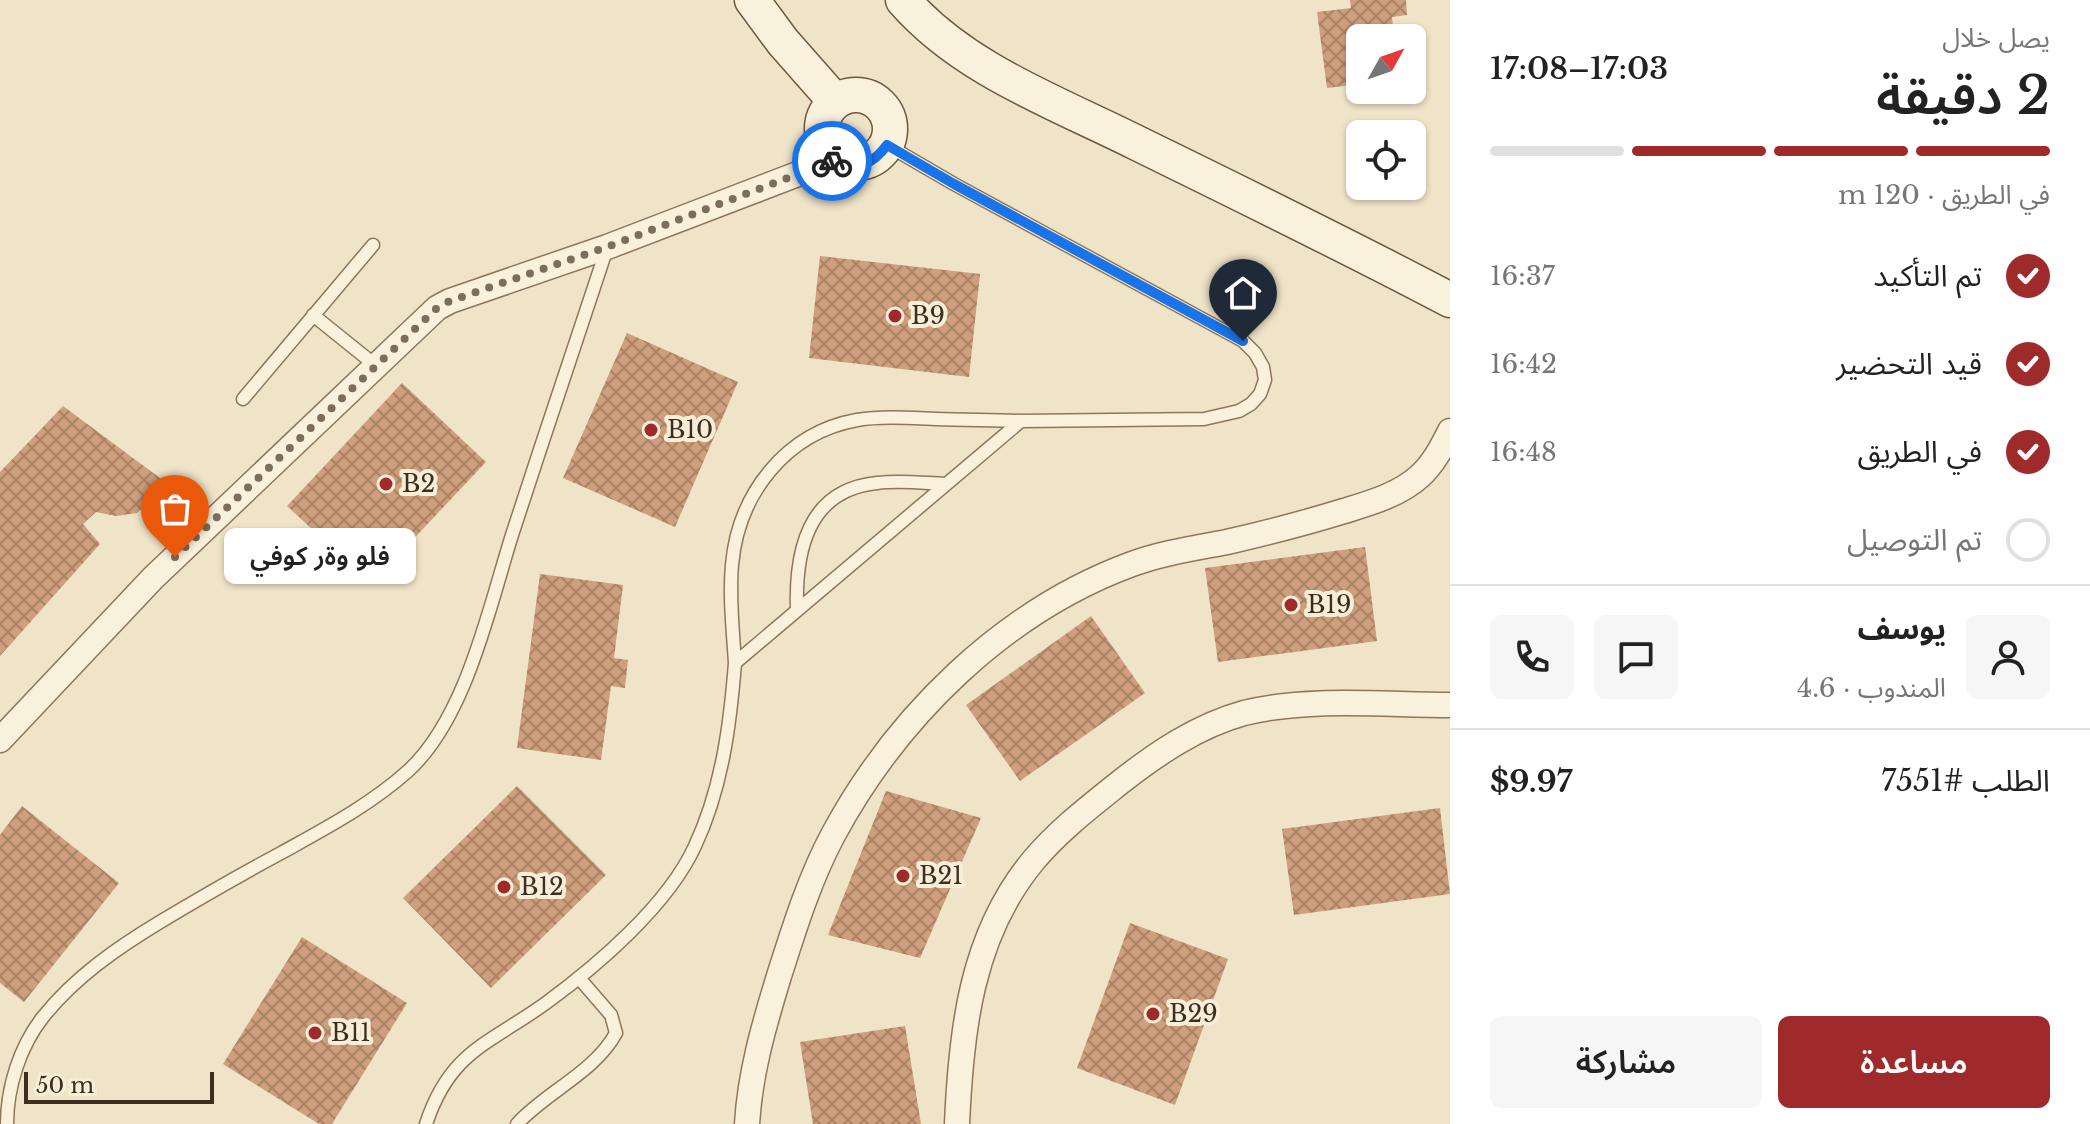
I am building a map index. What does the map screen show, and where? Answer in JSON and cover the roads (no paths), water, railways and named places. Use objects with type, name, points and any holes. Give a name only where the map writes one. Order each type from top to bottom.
[{"type":"street","points":[[752,0],[783,42],[835,101]]},
{"type":"street","points":[[903,0],[930,27],[990,70],[1450,300]]},
{"type":"street","points":[[857,95],[877,102],[889,122],[887,145],[871,161],[859,164],[837,159],[829,151],[821,130],[822,119],[835,101],[857,95]]},
{"type":"street","points":[[0,740],[153,578],[426,316],[450,301],[607,247],[837,159]]},
{"type":"street","points":[[747,1124],[759,1041],[794,928],[814,877],[832,837],[876,768],[911,722],[943,688],[1012,629],[1096,579],[1135,563],[1315,520],[1386,497],[1419,477],[1440,452],[1450,431]]},
{"type":"street","points":[[957,1124],[961,1056],[969,997],[982,950],[999,913],[1021,877],[1078,815],[1160,751],[1215,723],[1245,713],[1327,705],[1450,705]]},
{"type":"lane","points":[[426,1124],[439,1091],[459,1062],[579,978],[610,952],[670,886],[695,847],[724,755],[731,712],[735,663],[731,579],[736,538],[757,486],[781,457],[804,440],[830,427],[859,420],[1204,419],[1251,404],[1260,394],[1265,380],[1263,367],[1255,353],[1221,327],[887,145]]},
{"type":"lane","points":[[243,399],[373,245]]},
{"type":"lane","points":[[7,1124],[13,1077],[25,1046],[41,1019],[80,978],[146,931],[371,801],[411,768],[438,734],[458,696],[492,607],[511,539],[607,247]]},
{"type":"lane","points":[[313,315],[375,365]]},
{"type":"lane","points":[[735,663],[1021,421]]},
{"type":"lane","points":[[797,610],[797,565],[804,539],[814,519],[829,504],[845,493],[866,485],[887,482],[946,484]]},
{"type":"lane","points":[[517,1124],[531,1109],[607,1050],[616,1033],[611,1015],[579,978]]},
{"type":"place","name":"B9","points":[[895,316]]},
{"type":"place","name":"B10","points":[[651,430]]},
{"type":"place","name":"B2","points":[[386,484]]},
{"type":"place","name":"فلو وةر كوفي","points":[[175,557]]},
{"type":"place","name":"B19","points":[[1291,605]]},
{"type":"place","name":"B21","points":[[903,876]]},
{"type":"place","name":"B12","points":[[504,887]]},
{"type":"place","name":"B29","points":[[1153,1014]]},
{"type":"place","name":"B11","points":[[315,1033]]}]
